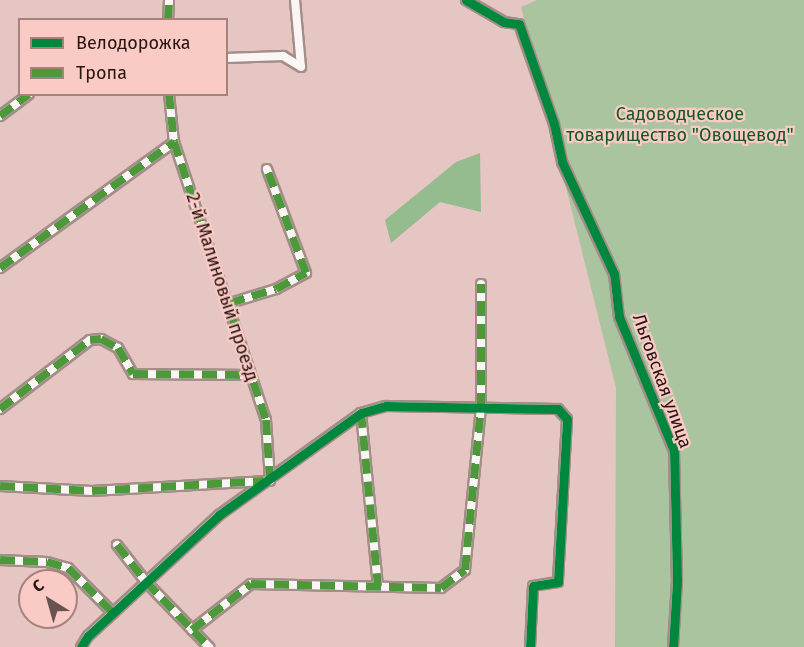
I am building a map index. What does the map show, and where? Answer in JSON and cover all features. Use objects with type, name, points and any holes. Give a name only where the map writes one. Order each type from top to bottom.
[{"type":"street","points":[[168,18],[169,0]]},
{"type":"street","points":[[228,58],[283,56],[301,67],[295,0]]},
{"type":"street","name":"Льговская улица","points":[[466,0],[504,22],[519,24],[554,124],[562,162],[614,274],[619,317],[674,451],[677,580],[673,647]]},
{"type":"street","points":[[0,116],[26,96]]},
{"type":"street","name":"2-й Малиновый проезд","points":[[170,96],[174,142],[230,303],[266,420],[270,481]]},
{"type":"street","points":[[0,268],[174,142]]},
{"type":"street","points":[[230,303],[276,289],[306,273],[267,169]]},
{"type":"street","points":[[192,630],[250,584],[441,588],[465,570],[481,408],[481,284]]},
{"type":"street","points":[[0,409],[90,340],[101,339],[118,348],[133,374],[251,375]]},
{"type":"street","points":[[81,647],[113,613],[219,515],[270,481],[361,413],[386,406],[558,409],[567,419],[558,582],[533,586],[530,647]]},
{"type":"street","points":[[361,413],[378,586]]},
{"type":"street","points":[[0,486],[92,491],[270,481]]},
{"type":"street","points":[[117,545],[146,582],[209,647]]},
{"type":"street","points":[[0,560],[47,562],[68,568],[113,613]]},
{"type":"green space","name":"Садоводческое товарищество \"Овощевод\"","points":[[537,0],[804,0],[804,647],[615,647],[616,388],[521,7]]},
{"type":"green space","points":[[480,153],[481,212],[440,202],[391,243],[385,220],[456,162]]},
{"type":"marked path","points":[[168,18],[169,0]]},
{"type":"marked path","points":[[0,116],[26,96]]},
{"type":"marked path","points":[[169,96],[174,142],[266,420],[270,481]]},
{"type":"marked path","points":[[0,268],[174,142]]},
{"type":"marked path","points":[[230,303],[276,289],[306,273],[267,169]]},
{"type":"marked path","points":[[192,630],[251,584],[441,588],[465,570],[481,408],[481,284]]},
{"type":"marked path","points":[[0,409],[90,340],[101,339],[118,348],[133,374],[251,375]]},
{"type":"marked path","points":[[361,413],[378,586]]},
{"type":"marked path","points":[[0,486],[92,491],[264,481]]},
{"type":"marked path","points":[[117,545],[146,582],[209,647]]},
{"type":"marked path","points":[[0,560],[47,562],[68,568],[113,613]]},
{"type":"cycle path","points":[[466,0],[504,22],[519,24],[554,124],[562,162],[614,274],[619,317],[674,451],[677,580],[673,647]]},
{"type":"cycle path","points":[[81,647],[88,636],[219,515],[361,413],[386,406],[558,409],[567,419],[558,582],[533,586],[530,647]]}]
